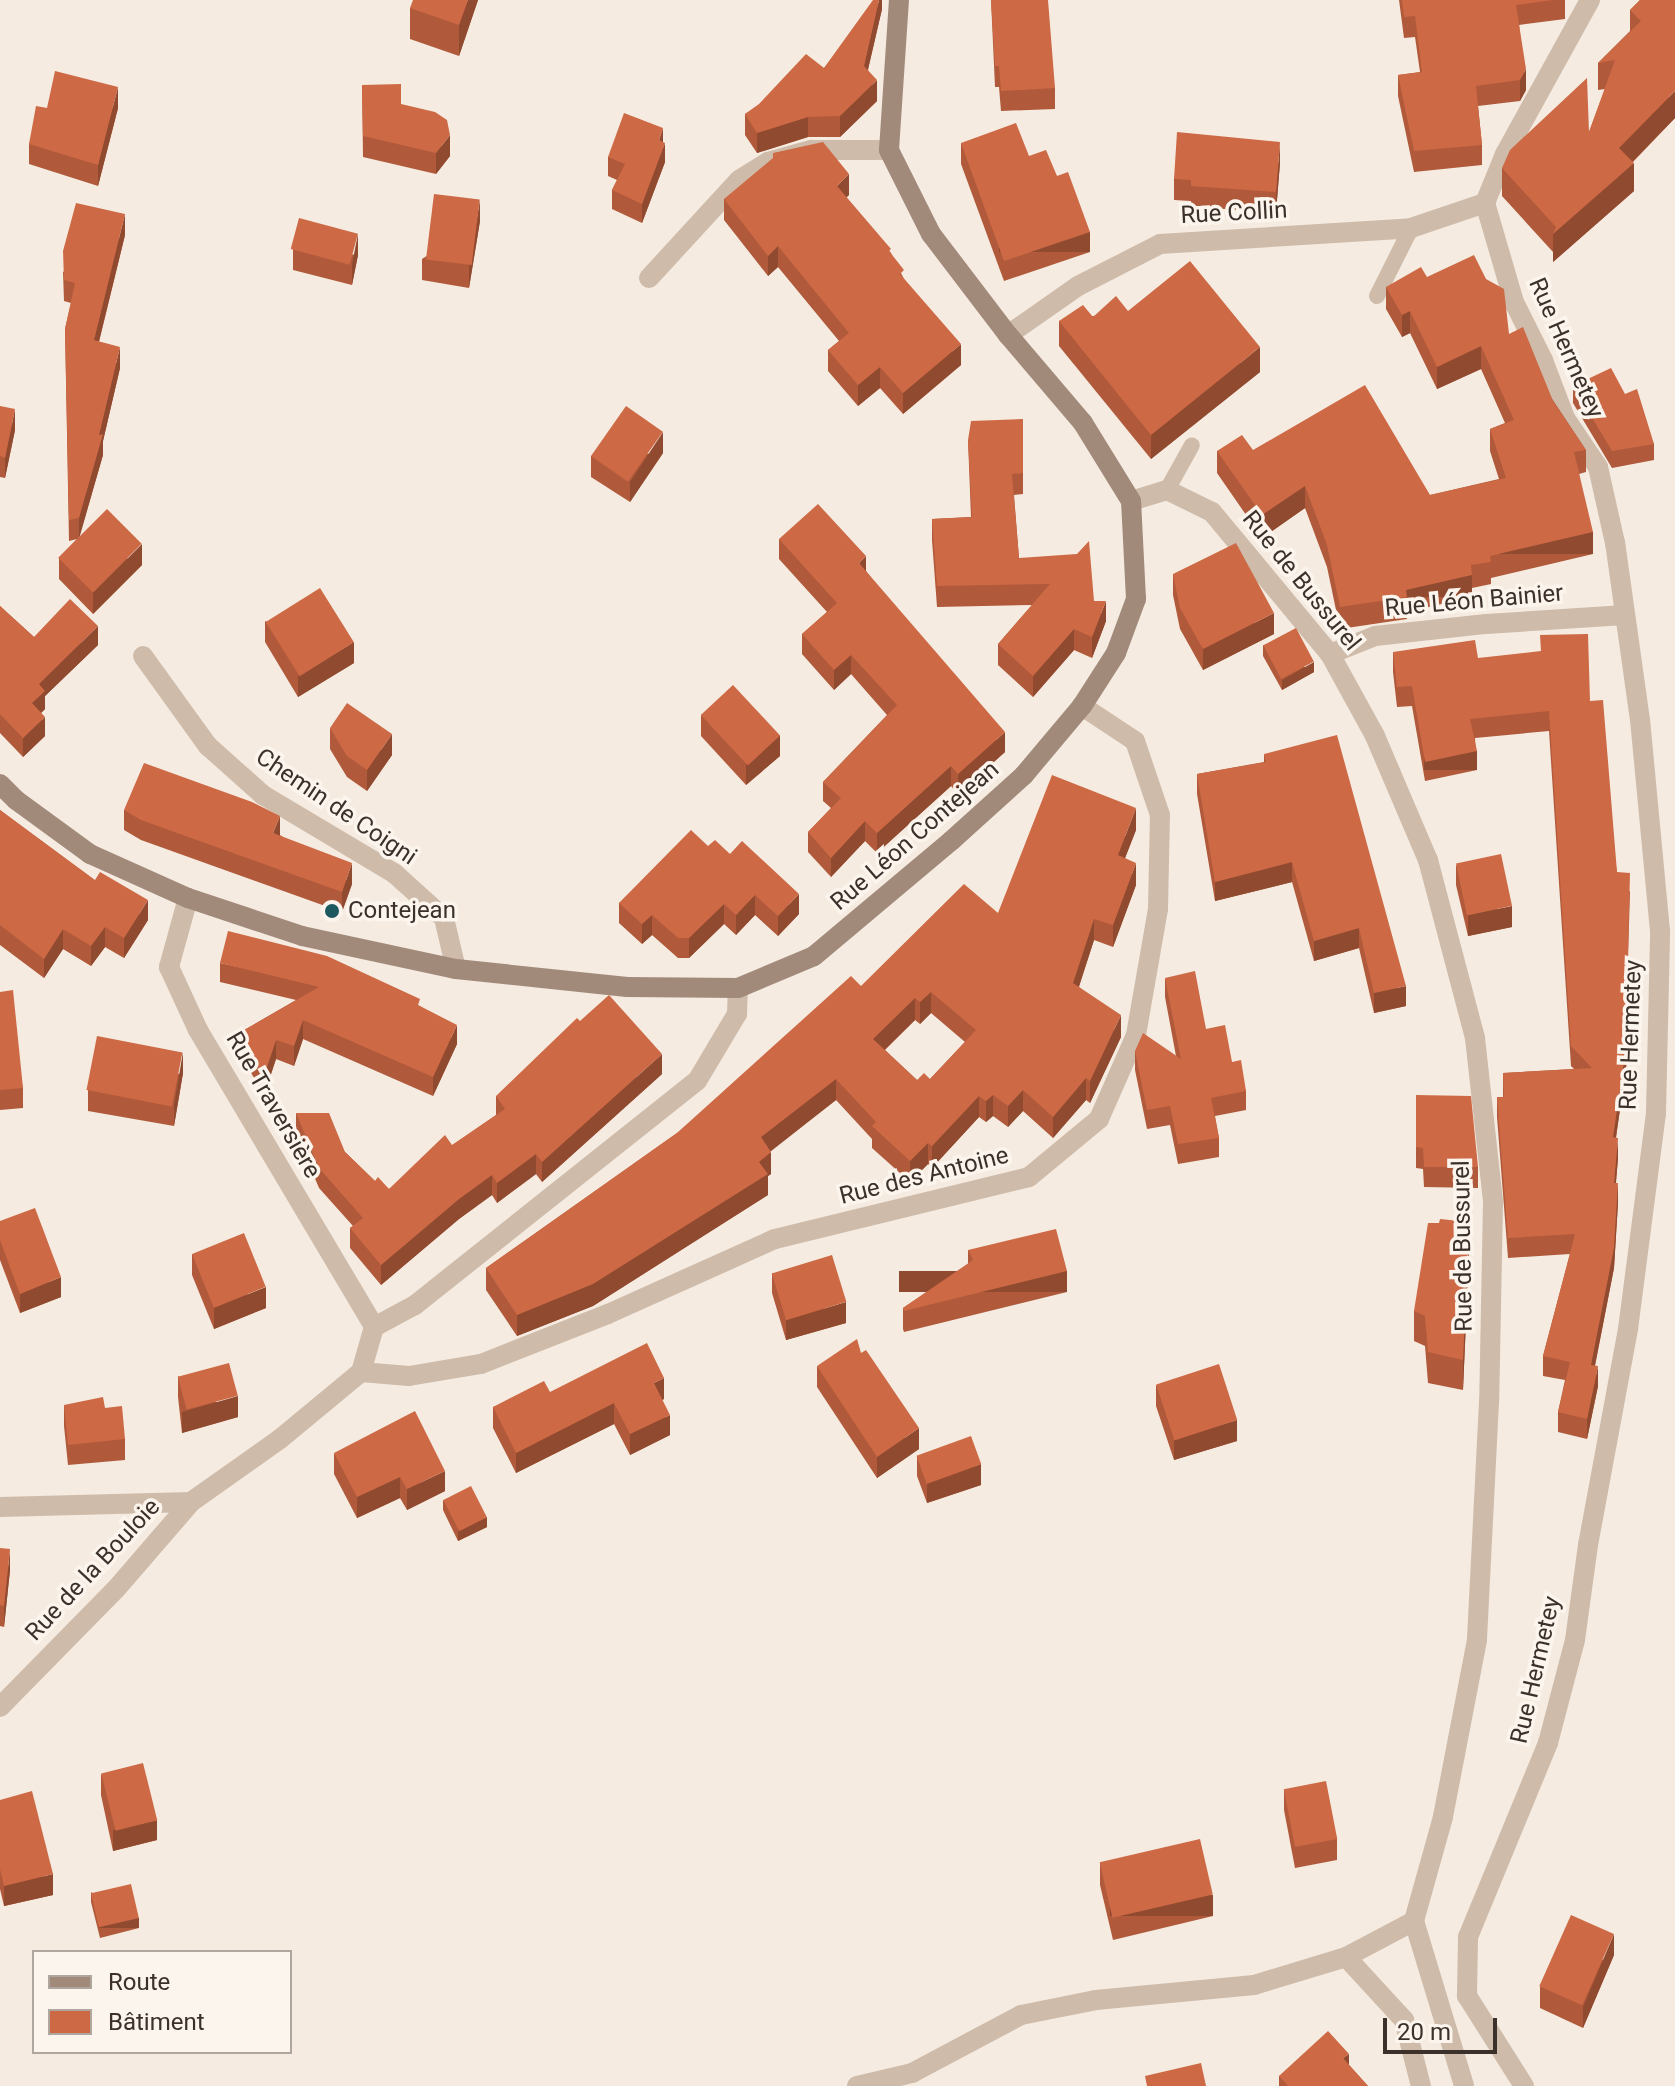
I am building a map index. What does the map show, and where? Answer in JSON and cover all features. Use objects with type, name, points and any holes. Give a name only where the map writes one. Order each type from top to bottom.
[{"type":"street","points":[[649,278],[739,180],[768,162],[811,150],[889,150],[899,0]]},
{"type":"street","points":[[1485,203],[1505,154],[1590,0]]},
{"type":"street","name":"Rue Léon Contejean","points":[[738,988],[814,956],[1024,775],[1082,706],[1116,653],[1136,599],[1131,501],[1083,423],[1008,335],[931,234],[889,150]]},
{"type":"street","name":"Rue Collin","points":[[1008,335],[1078,286],[1160,244],[1411,228],[1485,203]]},
{"type":"street","name":"Rue Hermetey","points":[[1485,203],[1514,302],[1543,360],[1565,418],[1598,467],[1640,720],[1660,931],[1656,1113],[1628,1329],[1588,1545],[1575,1640],[1548,1743],[1468,1937],[1467,1996],[1524,2086]]},
{"type":"street","points":[[1131,501],[1167,490]]},
{"type":"street","name":"Rue de Bussurel","points":[[1167,490],[1212,512],[1330,654],[1375,736],[1428,860],[1475,1038],[1493,1202],[1489,1402],[1477,1640],[1443,1817],[1414,1921]]},
{"type":"street","name":"Rue Léon Bainier","points":[[1330,654],[1375,636],[1486,624],[1625,615]]},
{"type":"street","name":"Chemin de Coigni","points":[[143,656],[208,746],[263,795],[394,873],[444,918],[456,969]]},
{"type":"street","name":"Rue des Antoine","points":[[361,1372],[409,1376],[481,1364],[608,1314],[775,1239],[1029,1177],[1099,1119],[1136,1035],[1158,909],[1160,815],[1135,741],[1082,706]]},
{"type":"street","points":[[0,1507],[191,1502],[280,1439],[361,1372],[374,1327],[415,1305],[697,1081],[737,1014],[738,988],[627,987],[456,969],[302,936],[188,898],[90,854],[3,792]]},
{"type":"street","name":"Rue Traversière","points":[[188,898],[169,967],[198,1030],[374,1327]]},
{"type":"street","name":"Rue de la Bouloie","points":[[0,1707],[116,1589],[191,1502]]},
{"type":"street","points":[[857,2086],[912,2073],[1021,2015],[1096,2000],[1254,1985],[1346,1957],[1414,1921],[1464,2086]]},
{"type":"street","points":[[1346,1957],[1404,2020],[1421,2086]]},
{"type":"lane","points":[[1377,296],[1411,228]]},
{"type":"lane","points":[[1167,490],[1192,445]]},
{"type":"building","points":[[413,0],[468,0],[459,25],[410,8]]},
{"type":"building","points":[[873,0],[879,0],[864,66],[877,80],[840,116],[808,117],[757,133],[745,114],[759,104],[806,54],[824,68]]},
{"type":"building","points":[[991,0],[1048,0],[1055,88],[1001,91],[999,66],[995,66]]},
{"type":"building","points":[[1402,0],[1553,0],[1516,5],[1526,69],[1520,80],[1476,86],[1482,145],[1414,151],[1398,75],[1422,72],[1415,16],[1404,17]]},
{"type":"building","points":[[1640,0],[1675,0],[1675,91],[1619,148],[1634,163],[1553,234],[1556,227],[1502,168],[1510,150],[1587,78],[1589,132],[1615,60],[1598,63],[1641,21],[1630,10]]},
{"type":"building","points":[[55,71],[118,87],[98,165],[29,144],[36,106],[47,108]]},
{"type":"building","points":[[401,84],[401,104],[435,112],[447,120],[450,135],[436,153],[363,136],[362,85]]},
{"type":"building","points":[[624,113],[663,128],[659,140],[665,143],[642,204],[612,190],[625,164],[608,157]]},
{"type":"building","points":[[1016,123],[1029,156],[1046,150],[1057,176],[1068,172],[1090,232],[1004,261],[961,143]]},
{"type":"building","points":[[1177,132],[1280,142],[1276,192],[1191,186],[1191,180],[1174,179]]},
{"type":"building","points":[[823,142],[849,174],[837,186],[891,249],[889,251],[904,270],[900,274],[961,344],[903,393],[880,367],[858,385],[828,350],[849,333],[778,246],[768,256],[724,199],[773,158],[773,153]]},
{"type":"building","points":[[434,194],[480,200],[472,265],[426,260]]},
{"type":"building","points":[[76,203],[125,214],[94,340],[120,347],[99,435],[103,434],[79,518],[69,520],[65,329],[75,283],[64,280],[63,251]]},
{"type":"building","points":[[299,218],[358,234],[350,265],[291,249]]},
{"type":"building","points":[[1474,255],[1486,279],[1504,289],[1509,334],[1523,327],[1553,401],[1586,450],[1574,452],[1593,532],[1490,556],[1491,562],[1471,565],[1472,575],[1406,590],[1407,597],[1340,607],[1327,545],[1305,486],[1262,515],[1217,451],[1242,435],[1253,450],[1365,385],[1430,495],[1506,478],[1490,429],[1514,420],[1481,346],[1437,367],[1410,311],[1402,315],[1386,287],[1421,267],[1427,277]]},
{"type":"building","points":[[1190,261],[1260,347],[1151,435],[1059,321],[1083,305],[1093,317],[1116,296],[1128,311]]},
{"type":"building","points":[[1611,368],[1625,394],[1637,389],[1654,444],[1612,451],[1573,386]]},
{"type":"building","points":[[0,406],[15,409],[5,458],[0,456]]},
{"type":"building","points":[[626,406],[663,432],[628,482],[591,456]]},
{"type":"building","points":[[1023,419],[1023,473],[1012,474],[1019,558],[1077,554],[1089,541],[1094,601],[1106,601],[1092,637],[1074,629],[1033,676],[998,644],[1050,584],[937,586],[932,519],[972,517],[968,440],[971,421]]},
{"type":"building","points":[[818,504],[866,556],[859,563],[1005,732],[958,774],[951,766],[877,833],[865,821],[831,858],[808,832],[841,798],[823,782],[897,705],[851,655],[834,670],[802,634],[837,603],[779,539]]},
{"type":"building","points":[[107,509],[142,544],[93,592],[58,558]]},
{"type":"building","points":[[1236,543],[1274,613],[1203,649],[1180,608],[1173,574]]},
{"type":"building","points":[[320,588],[354,642],[300,676],[266,622]]},
{"type":"building","points":[[70,599],[98,626],[39,684],[45,691],[32,703],[45,717],[23,738],[0,714],[0,606],[34,637]]},
{"type":"building","points":[[1296,628],[1314,662],[1281,679],[1263,645]]},
{"type":"building","points":[[1588,634],[1590,701],[1603,700],[1617,872],[1630,873],[1627,992],[1634,992],[1613,1137],[1618,1138],[1614,1248],[1591,1365],[1598,1366],[1587,1419],[1558,1412],[1570,1362],[1543,1356],[1575,1234],[1508,1238],[1497,1097],[1504,1097],[1503,1073],[1592,1068],[1571,1046],[1549,711],[1470,719],[1477,751],[1425,762],[1412,686],[1397,687],[1393,652],[1475,640],[1478,658],[1541,651],[1540,635]]},
{"type":"building","points":[[733,685],[780,735],[748,765],[701,715]]},
{"type":"building","points":[[347,703],[392,734],[367,770],[347,756],[330,728]]},
{"type":"building","points":[[1337,735],[1406,986],[1374,993],[1359,928],[1314,941],[1292,862],[1215,882],[1197,774],[1266,762],[1264,754]]},
{"type":"building","points":[[144,763],[252,802],[280,816],[273,833],[352,863],[342,892],[141,820],[124,810]]},
{"type":"building","points":[[1052,775],[1136,808],[1118,855],[1136,863],[1113,925],[1094,919],[1073,983],[1121,1015],[1090,1081],[1086,1078],[1053,1117],[1023,1090],[1008,1106],[993,1095],[986,1101],[979,1096],[932,1146],[928,1143],[910,1161],[872,1126],[876,1122],[836,1079],[761,1137],[771,1152],[759,1162],[768,1174],[593,1284],[517,1315],[486,1268],[677,1133],[851,976],[861,986],[964,884],[998,913]],"holes":[[[931,992],[976,1030],[930,1079],[924,1073],[917,1080],[873,1039],[915,998],[920,1002]]]},
{"type":"building","points":[[0,810],[95,880],[100,872],[148,900],[124,938],[105,927],[91,946],[63,929],[44,959],[0,925]]},
{"type":"building","points":[[691,830],[708,846],[715,840],[730,854],[742,841],[799,894],[778,916],[755,895],[736,915],[724,904],[689,938],[678,938],[652,915],[642,924],[619,903]]},
{"type":"building","points":[[1501,854],[1512,906],[1467,915],[1456,864]]},
{"type":"building","points":[[228,931],[327,956],[420,999],[418,1005],[457,1025],[433,1077],[303,1020],[294,1046],[276,1040],[264,1076],[239,1033],[319,987],[220,963]]},
{"type":"building","points":[[1195,971],[1206,1029],[1225,1025],[1232,1062],[1241,1060],[1246,1091],[1211,1098],[1219,1138],[1178,1144],[1170,1106],[1147,1110],[1135,1051],[1143,1033],[1181,1059],[1165,978]]},
{"type":"building","points":[[13,990],[23,1088],[0,1090],[0,992]]},
{"type":"building","points":[[609,995],[662,1054],[542,1162],[536,1154],[497,1183],[492,1175],[381,1265],[350,1228],[363,1218],[319,1168],[296,1113],[329,1113],[345,1152],[375,1181],[378,1177],[389,1189],[445,1135],[452,1145],[505,1109],[496,1096],[577,1018],[580,1021]]},
{"type":"building","points":[[97,1036],[182,1053],[172,1107],[87,1090]]},
{"type":"building","points":[[1416,1095],[1471,1096],[1478,1167],[1424,1167],[1423,1148],[1416,1147]]},
{"type":"building","points":[[35,1208],[61,1277],[20,1294],[0,1240],[0,1221]]},
{"type":"building","points":[[1440,1219],[1469,1222],[1463,1360],[1428,1352],[1425,1316],[1414,1311],[1428,1223],[1439,1223]]},
{"type":"building","points":[[1056,1229],[1067,1271],[904,1311],[903,1308],[973,1260],[968,1250]]},
{"type":"building","points":[[244,1233],[266,1287],[214,1308],[192,1254]]},
{"type":"building","points":[[832,1255],[846,1302],[786,1320],[772,1273]]},
{"type":"building","points":[[857,1339],[861,1353],[866,1350],[919,1428],[877,1457],[817,1366]]},
{"type":"building","points":[[647,1343],[664,1378],[654,1383],[670,1415],[630,1434],[614,1403],[516,1453],[493,1407],[544,1381],[550,1392]]},
{"type":"building","points":[[229,1363],[238,1396],[187,1410],[178,1377]]},
{"type":"building","points":[[1219,1364],[1237,1420],[1174,1441],[1156,1384]]},
{"type":"building","points":[[103,1397],[105,1408],[122,1406],[125,1439],[68,1445],[64,1405]]},
{"type":"building","points":[[415,1411],[445,1471],[407,1489],[400,1477],[357,1497],[334,1453]]},
{"type":"building","points":[[971,1436],[981,1464],[927,1484],[916,1456]]},
{"type":"building","points":[[471,1486],[487,1517],[459,1531],[443,1500]]},
{"type":"building","points":[[0,1548],[10,1549],[4,1606],[0,1605]]},
{"type":"building","points":[[143,1763],[157,1820],[116,1831],[101,1773]]},
{"type":"building","points":[[1326,1781],[1337,1839],[1295,1847],[1284,1789]]},
{"type":"building","points":[[32,1791],[53,1874],[4,1886],[0,1869],[0,1800]]},
{"type":"building","points":[[1200,1839],[1213,1895],[1112,1918],[1100,1862]]},
{"type":"building","points":[[131,1884],[139,1918],[99,1927],[91,1893]]},
{"type":"building","points":[[1571,1915],[1614,1934],[1582,2005],[1539,1986]]},
{"type":"building","points":[[1328,2031],[1349,2054],[1343,2058],[1368,2086],[1288,2086],[1279,2076]]},
{"type":"building","points":[[1201,2063],[1206,2086],[1147,2086],[1145,2076]]},
{"type":"place","name":"Contejean","points":[[332,911]]}]
